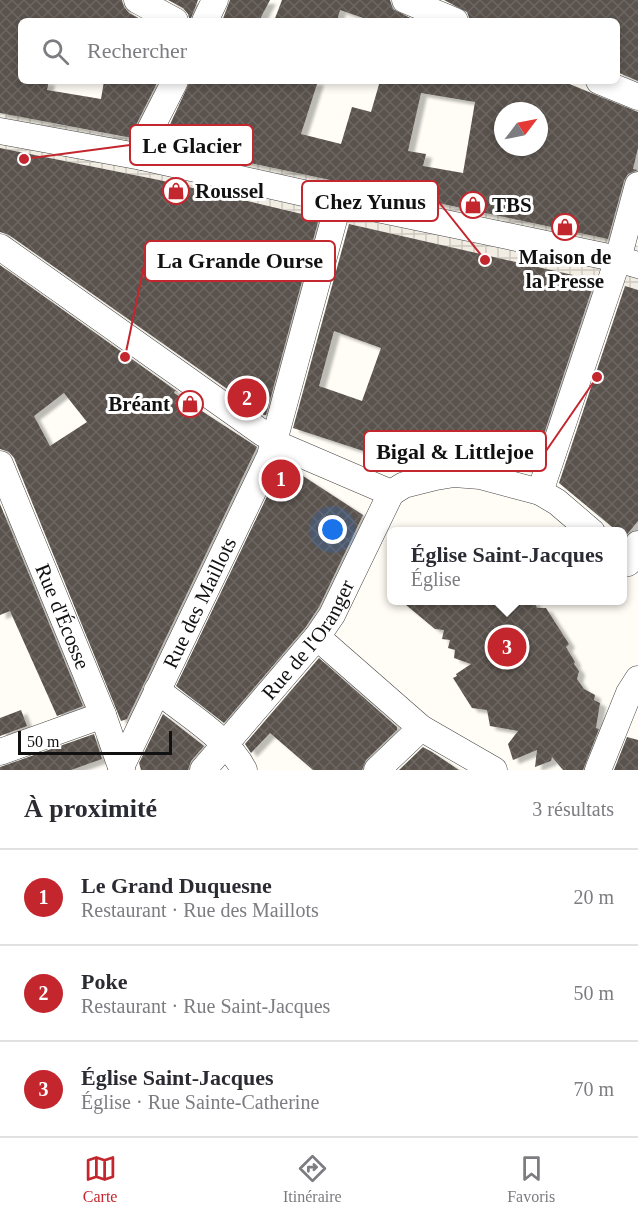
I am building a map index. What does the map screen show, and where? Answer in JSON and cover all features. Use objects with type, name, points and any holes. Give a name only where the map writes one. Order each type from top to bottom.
[{"type":"street","points":[[137,0],[170,18]]},
{"type":"street","points":[[206,18],[215,0]]},
{"type":"street","points":[[405,0],[448,18]]},
{"type":"street","points":[[142,157],[149,132],[173,84]]},
{"type":"street","points":[[606,84],[638,98]]},
{"type":"street","points":[[0,131],[142,157],[628,262]]},
{"type":"street","points":[[540,492],[628,262],[638,185]]},
{"type":"street","name":"Rue des Maillots","points":[[121,768],[270,456],[339,201]]},
{"type":"street","points":[[0,247],[264,435],[274,438],[279,445],[391,493],[404,485],[454,474],[480,476],[540,492],[557,502],[587,527]]},
{"type":"street","name":"Rue d'Écosse","points":[[1,471],[103,715],[121,768]]},
{"type":"street","name":"Rue de l'Oranger","points":[[203,770],[317,637],[332,615],[391,493]]},
{"type":"street","points":[[317,637],[421,728],[494,770]]},
{"type":"street","points":[[157,690],[225,744],[237,757],[244,770]]},
{"type":"street","points":[[598,770],[635,690]]},
{"type":"street","points":[[0,752],[103,715]]},
{"type":"street","points":[[377,770],[421,728]]},
{"type":"shaded area","points":[[0,113],[202,153],[635,245],[638,246],[638,290],[349,224],[341,229],[325,219],[159,180],[0,148]]},
{"type":"building","points":[[0,0],[122,0],[129,13],[138,18],[18,18],[18,84],[48,84],[47,90],[101,99],[104,84],[156,84],[132,138],[0,113]]},
{"type":"building","points":[[168,0],[198,0],[191,18],[183,8]]},
{"type":"building","points":[[230,0],[270,0],[261,18],[223,18]]},
{"type":"building","points":[[282,0],[390,0],[393,9],[410,18],[363,18],[340,10],[338,18],[275,18]]},
{"type":"building","points":[[444,0],[638,0],[638,81],[620,73],[620,18],[469,18],[467,12]]},
{"type":"building","points":[[189,84],[317,84],[301,134],[341,144],[352,107],[371,112],[379,84],[569,84],[638,112],[638,148],[633,169],[638,170],[628,174],[608,239],[161,144]],"holes":[[[421,93],[475,102],[463,173],[423,166],[426,154],[408,151]]]},
{"type":"building","points":[[0,148],[159,180],[319,218],[266,415],[9,235],[0,232]]},
{"type":"building","points":[[349,224],[595,280],[532,470],[455,446],[385,458],[293,428]],"holes":[[[334,331],[381,348],[362,401],[319,386]]]},
{"type":"building","points":[[0,265],[178,392],[174,393],[257,447],[127,719],[121,721],[14,458],[9,452],[0,449]],"holes":[[[64,393],[87,422],[50,446],[34,416]]]},
{"type":"building","points":[[625,286],[638,290],[638,521],[627,534],[627,527],[612,527],[559,483]]},
{"type":"building","points":[[283,463],[363,515],[319,607],[305,628],[224,723],[176,686]]},
{"type":"building","points":[[0,504],[83,706],[57,716],[10,611],[0,615]]},
{"type":"building","points":[[406,605],[536,605],[537,608],[546,608],[569,644],[566,647],[579,671],[577,679],[584,689],[595,695],[594,700],[600,703],[596,728],[599,729],[583,770],[563,770],[552,757],[551,761],[535,767],[537,750],[513,760],[508,744],[518,731],[490,726],[487,710],[472,708],[453,678],[471,664],[454,658],[455,650],[448,648],[450,640],[442,639],[444,630],[435,629]]},
{"type":"building","points":[[319,658],[397,727],[397,730],[366,760],[362,770],[313,770],[270,733],[251,753],[245,744]]},
{"type":"building","points":[[21,710],[27,726],[0,736],[0,718]]},
{"type":"building","points":[[163,714],[204,746],[191,761],[188,770],[141,770],[139,763]]},
{"type":"building","points":[[94,734],[102,759],[71,770],[0,770],[0,767]]},
{"type":"building","points":[[627,737],[638,740],[638,770],[614,770]]},
{"type":"building","points":[[423,747],[432,752],[459,770],[399,770]]},
{"type":"place","name":"Le Glacier","points":[[24,159]]},
{"type":"place","name":"Roussel","points":[[176,191]]},
{"type":"place","name":"TBS","points":[[473,205]]},
{"type":"place","name":"Maison de la Presse","points":[[565,227]]},
{"type":"place","name":"Chez Yunus","points":[[485,260]]},
{"type":"place","name":"La Grande Ourse","points":[[125,357]]},
{"type":"place","name":"Bigal & Littlejoe","points":[[597,377]]},
{"type":"place","name":"Poke","points":[[247,398]]},
{"type":"place","name":"Bréant","points":[[190,404]]},
{"type":"place","name":"Le Grand Duquesne","points":[[281,479]]},
{"type":"place","name":"Église Saint-Jacques","points":[[507,647]]}]
